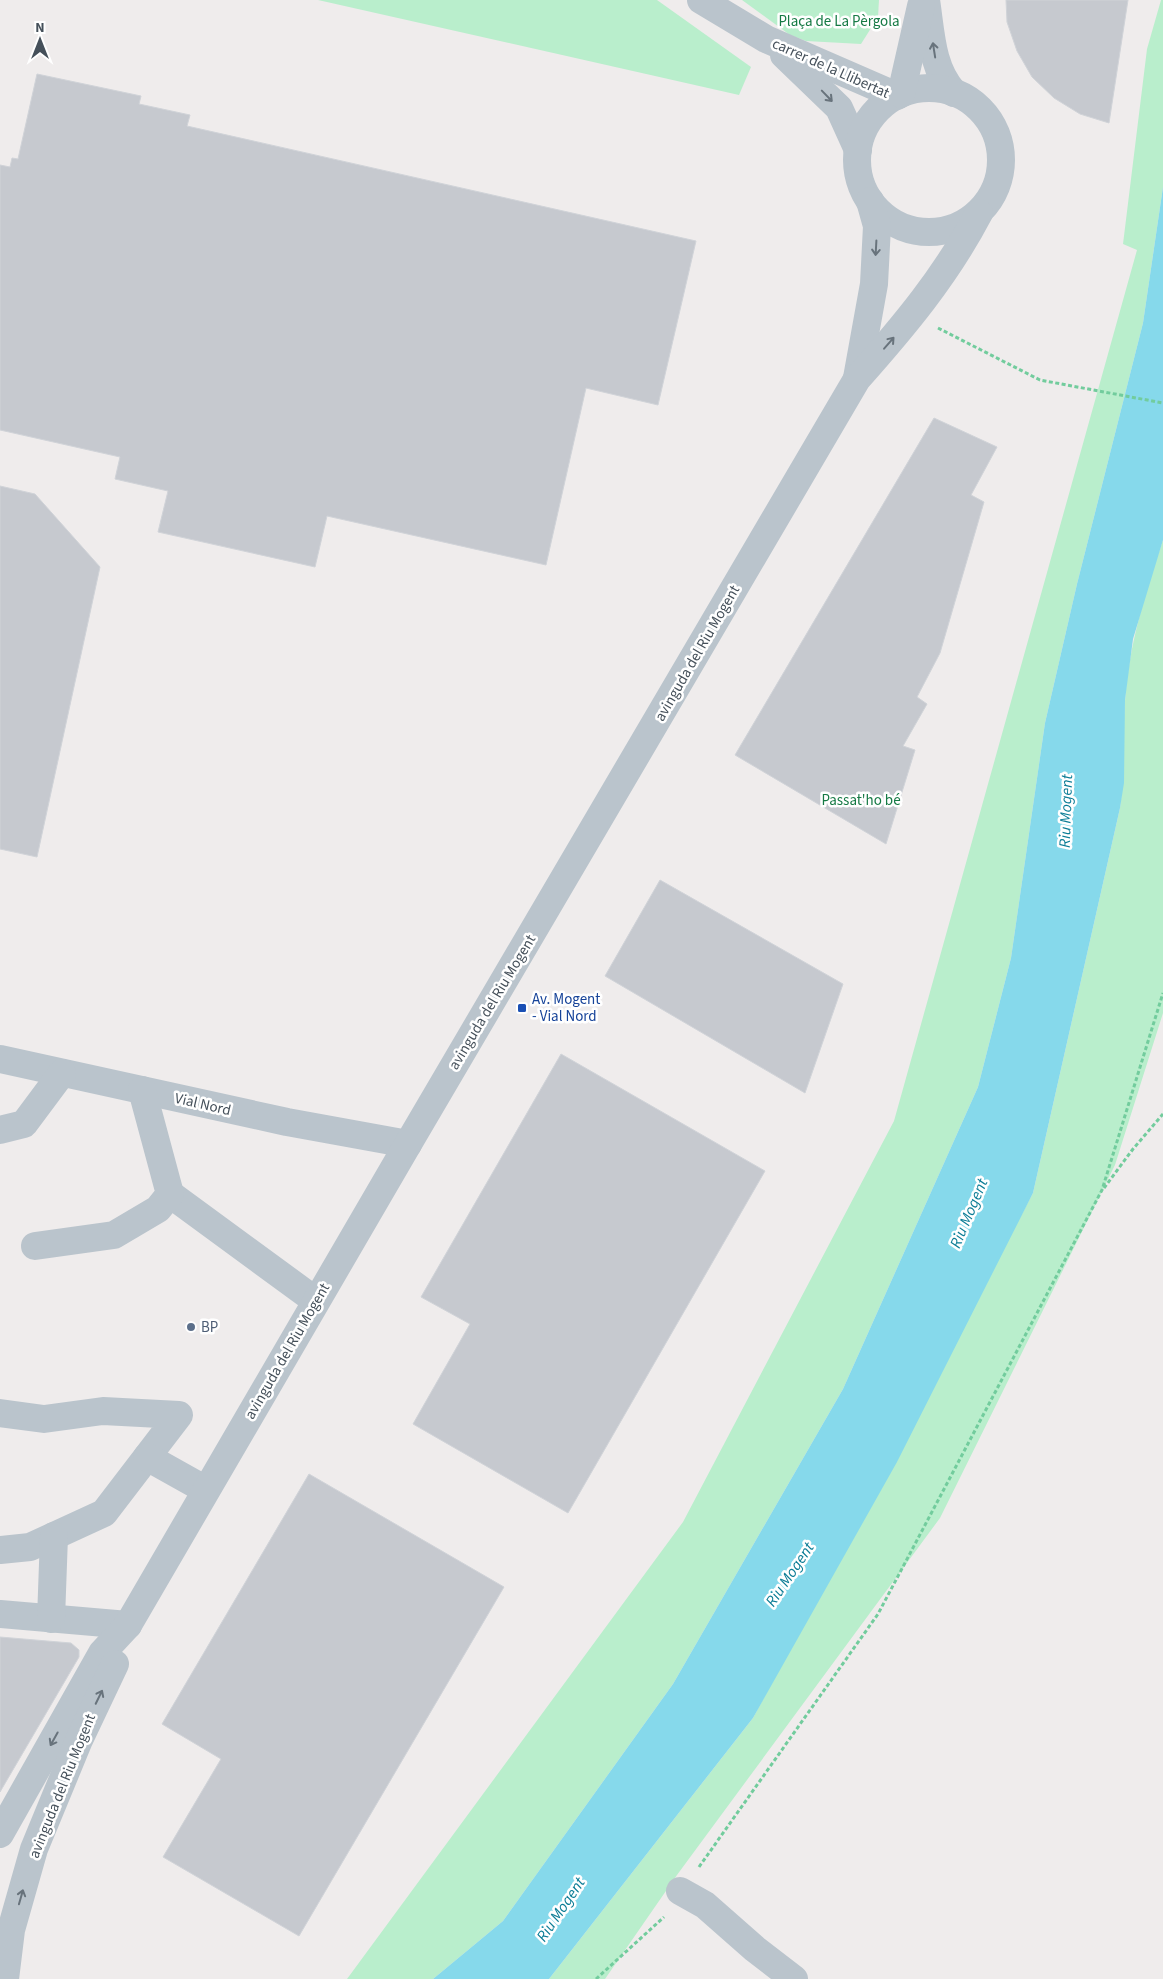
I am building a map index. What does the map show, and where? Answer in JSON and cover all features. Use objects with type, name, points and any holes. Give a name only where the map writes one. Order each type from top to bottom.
[{"type":"street","name":"carrer de la Llibertat","points":[[701,0],[766,39],[899,95]]},
{"type":"street","points":[[925,0],[935,60],[944,82],[954,93],[977,106],[986,116],[998,139],[1001,152],[1001,166],[995,191],[978,212],[966,222],[952,229],[937,232],[922,232],[906,228],[892,222],[880,212],[870,200],[862,185],[858,168],[858,150],[861,137],[875,113],[899,95],[911,91],[932,89],[954,93]]},
{"type":"street","points":[[899,95],[925,0]]},
{"type":"street","name":"carrer de la Llibertat","points":[[766,39],[807,75],[839,108],[858,150]]},
{"type":"street","name":"avinguda del Riu Mogent","points":[[857,379],[874,284],[877,226],[870,200]]},
{"type":"street","name":"avinguda del Riu Mogent","points":[[0,1834],[102,1653],[128,1625],[857,379],[913,315],[964,241],[978,212]]},
{"type":"street","name":"Vial Nord","points":[[0,1059],[287,1122],[408,1144]]},
{"type":"street","points":[[0,1130],[24,1124],[62,1072]]},
{"type":"street","points":[[142,1090],[170,1194],[316,1301]]},
{"type":"street","points":[[35,1246],[114,1235],[158,1209],[170,1194]]},
{"type":"street","points":[[0,1413],[44,1419],[103,1411],[179,1415],[104,1513],[30,1547],[0,1550]]},
{"type":"street","points":[[147,1457],[206,1490]]},
{"type":"street","points":[[52,1619],[54,1536]]},
{"type":"street","points":[[0,1614],[128,1625]]},
{"type":"street","name":"avinguda del Riu Mogent","points":[[5,1979],[5,1940],[11,1930],[34,1849],[79,1740],[122,1651],[128,1625]]},
{"type":"street","points":[[680,1891],[705,1905],[755,1949],[794,1979]]},
{"type":"path","points":[[913,315],[1040,380],[1163,403]]},
{"type":"path","points":[[1102,1190],[1163,992]]},
{"type":"path","points":[[596,1979],[668,1914],[680,1891],[705,1859],[878,1614],[1102,1190],[1132,1149],[1163,1114]]},
{"type":"green space","points":[[318,0],[657,0],[751,67],[739,95]]},
{"type":"green space","name":"Plaça de La Pèrgola","points":[[742,0],[879,0],[878,17],[861,44],[806,41],[790,35]]},
{"type":"green space","points":[[1161,0],[1163,0],[1163,187],[1143,323],[1077,584],[1045,723],[1011,958],[978,1087],[843,1389],[673,1684],[503,1921],[433,1979],[347,1979],[683,1522],[894,1121],[1137,250],[1123,244],[1147,49]]},
{"type":"green space","points":[[1163,540],[1163,1013],[1115,1165],[940,1518],[677,1875],[605,1979],[549,1979],[753,1718],[1033,1193],[1120,808],[1125,701],[1130,660],[1144,599]]},
{"type":"water","name":"Riu Mogent","points":[[1163,187],[1163,540],[1133,639],[1125,700],[1124,783],[1120,808],[1033,1193],[897,1462],[753,1718],[549,1979],[433,1979],[503,1921],[673,1684],[843,1389],[978,1087],[1011,958],[1045,723],[1077,584],[1143,323]]},
{"type":"building","points":[[1006,0],[1128,0],[1109,123],[1080,114],[1054,98],[1032,77],[1017,51],[1007,22]]},
{"type":"building","points":[[37,74],[141,96],[139,104],[190,115],[187,126],[696,241],[658,405],[586,388],[546,565],[327,516],[315,567],[158,532],[168,491],[115,479],[120,457],[0,430],[0,165],[10,167],[12,158],[18,159]]},
{"type":"building","points":[[934,418],[997,447],[971,495],[984,502],[940,653],[917,697],[927,704],[903,746],[915,750],[886,844],[735,755]]},
{"type":"building","points":[[0,486],[35,494],[100,567],[37,857],[0,849]]},
{"type":"building","points":[[660,880],[843,984],[805,1093],[605,976]]},
{"type":"building","points":[[561,1054],[765,1171],[568,1513],[413,1424],[470,1324],[421,1297]]},
{"type":"building","points":[[309,1474],[504,1587],[299,1936],[163,1857],[221,1759],[162,1724]]},
{"type":"building","points":[[0,1637],[71,1643],[79,1650],[79,1657],[0,1792]]},
{"type":"place","name":"Av. Mogent - Vial Nord","points":[[522,1008]]},
{"type":"place","name":"BP","points":[[191,1327]]},
{"type":"park label","name":"Passat'ho bé","points":[[861,800]]}]
